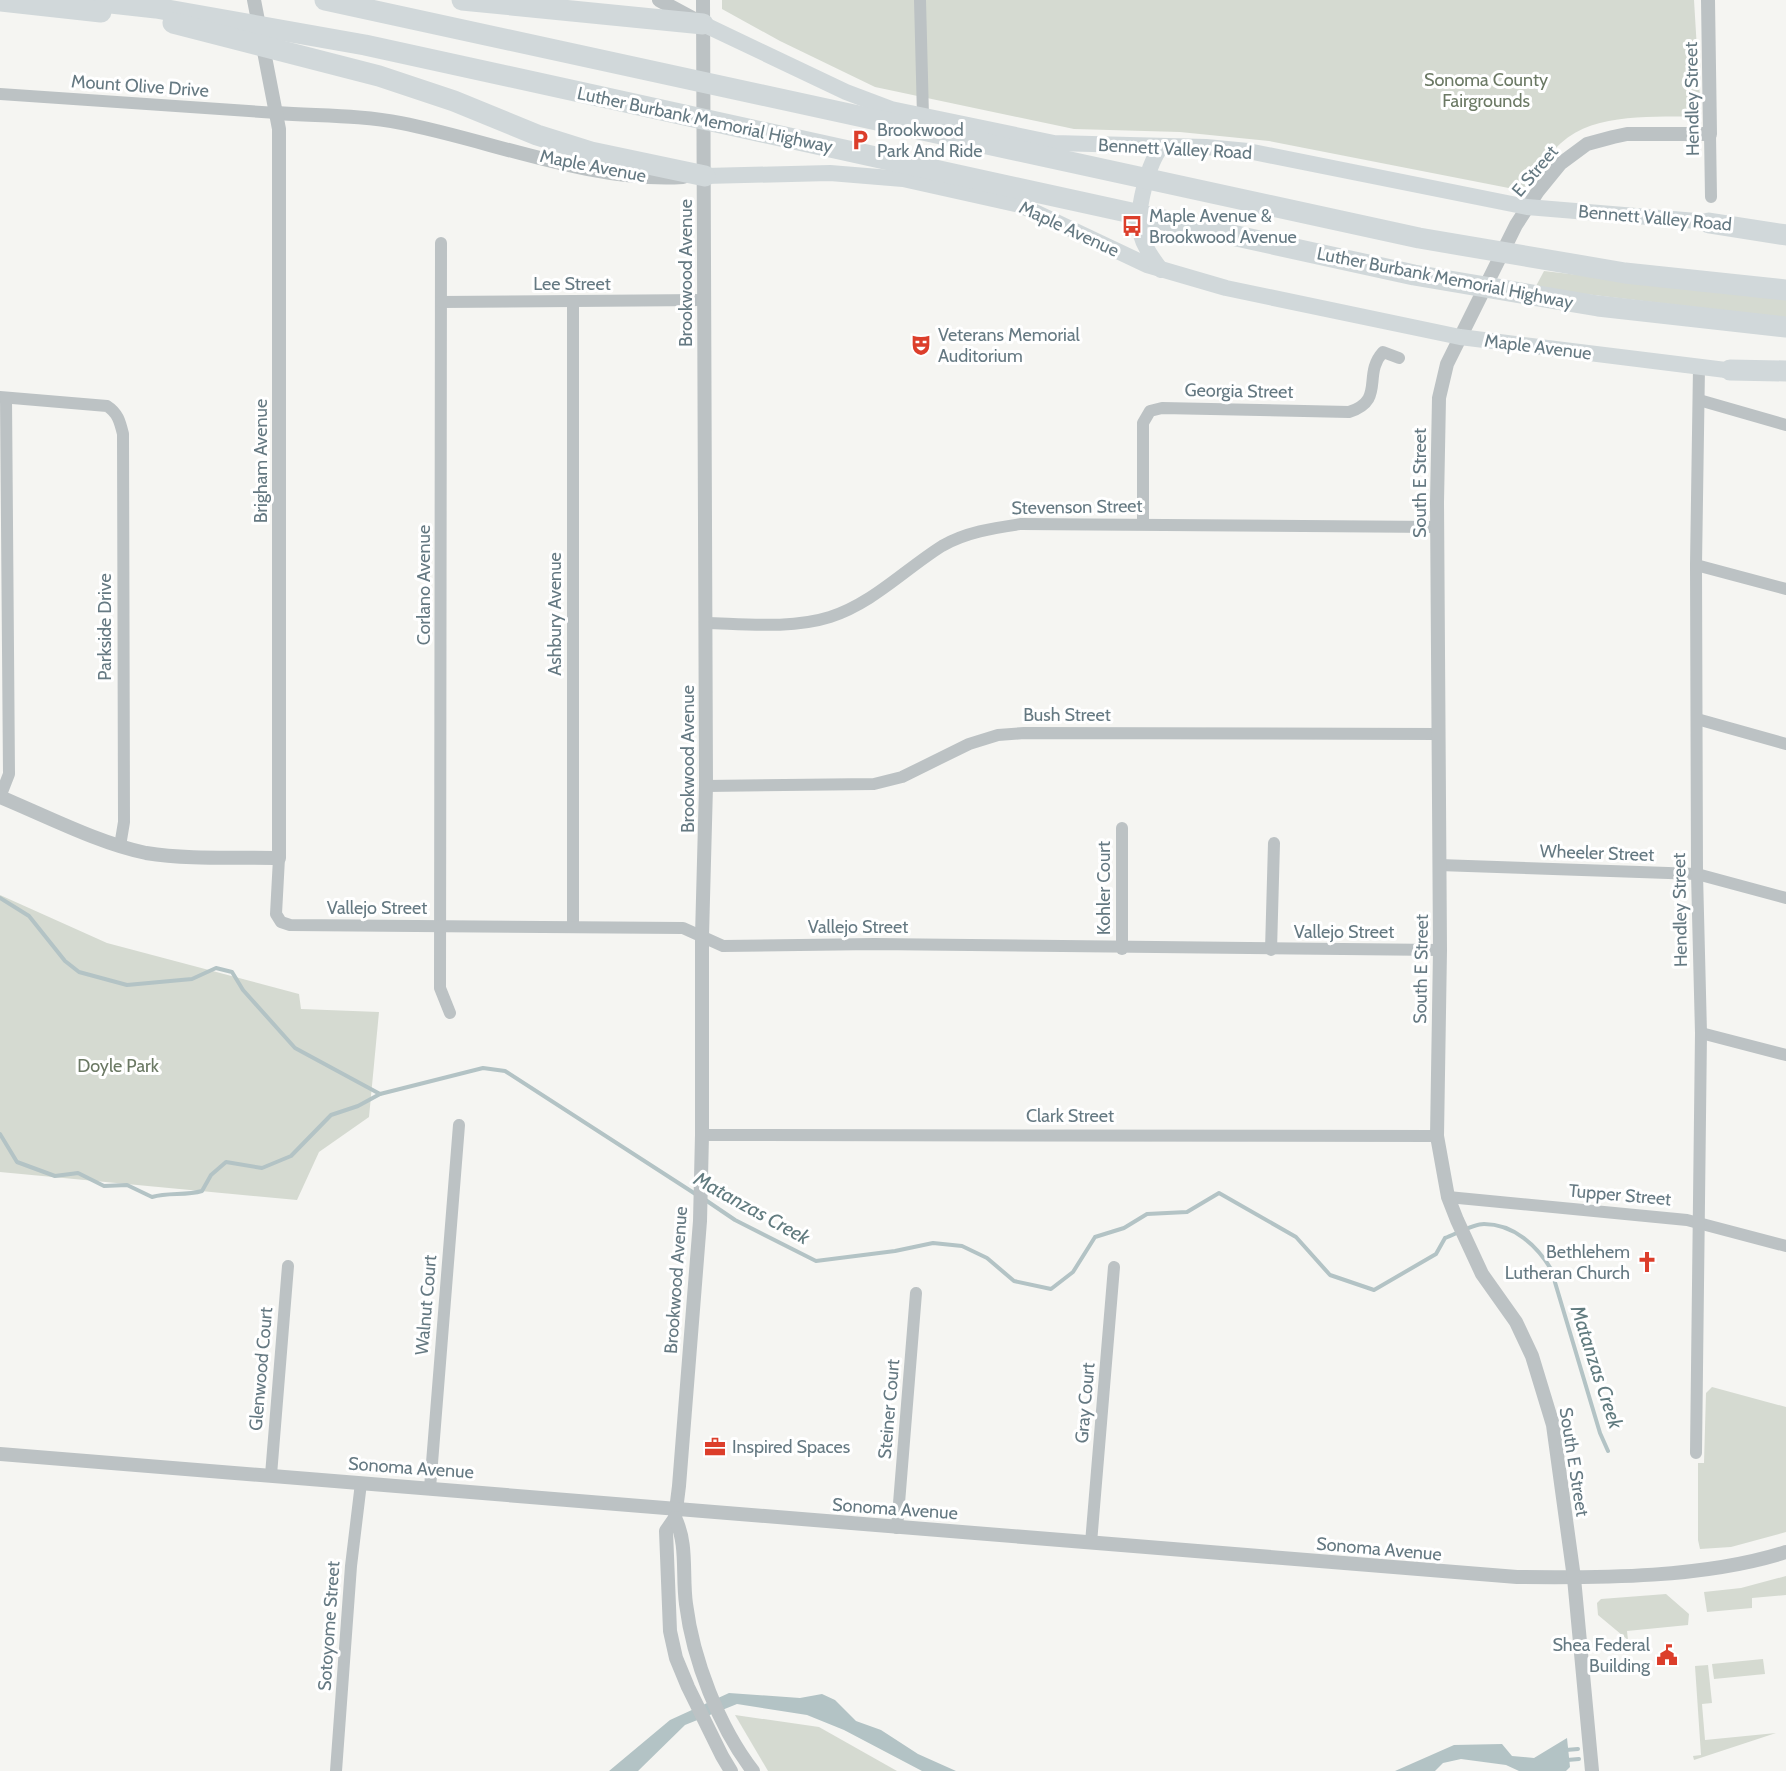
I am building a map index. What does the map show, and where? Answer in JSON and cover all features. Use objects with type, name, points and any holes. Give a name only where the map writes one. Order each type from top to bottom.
[{"type":"highway","name":"Luther Burbank Memorial Highway","points":[[84,0],[156,8],[233,29],[292,31],[1450,281],[1641,312],[1786,327]]},
{"type":"highway","name":"Luther Burbank Memorial Highway","points":[[325,0],[1176,186],[1467,247],[1664,278],[1786,290]]},
{"type":"highway","points":[[462,0],[704,24]]},
{"type":"highway","points":[[0,1],[233,29],[296,53],[412,86],[553,141],[613,157],[705,176]]},
{"type":"highway","points":[[1709,223],[1786,235]]},
{"type":"highway","points":[[1730,370],[1786,371]]},
{"type":"main road","name":"Bennett Valley Road","points":[[704,24],[861,99],[923,116],[1054,143],[1206,147],[1270,154],[1527,207],[1709,223],[1786,227]]},
{"type":"main road","points":[[1161,270],[1146,247],[1140,224],[1150,165],[1162,146]]},
{"type":"main road","name":"Maple Avenue","points":[[705,176],[850,174],[903,179],[1020,205],[1161,270],[1226,288],[1460,337],[1786,377]]},
{"type":"street","name":"Brigham Avenue","points":[[254,0],[277,113],[279,858],[276,914],[281,922]]},
{"type":"street","name":"Bennett Valley Road","points":[[659,0],[704,24]]},
{"type":"street","name":"Brookwood Avenue","points":[[703,0],[706,786],[702,936],[701,1184],[700,1221],[675,1514],[666,1531],[667,1603],[676,1658],[688,1687],[731,1771]]},
{"type":"street","points":[[920,0],[923,116]]},
{"type":"street","name":"Hendley Street","points":[[1708,0],[1711,197]]},
{"type":"street","name":"Mount Olive Drive","points":[[0,94],[277,113]]},
{"type":"street","name":"Maple Avenue","points":[[277,113],[400,123],[568,164],[628,175],[662,178],[705,176]]},
{"type":"street","name":"E Street","points":[[1460,337],[1527,207],[1560,164],[1587,144],[1627,134],[1710,134]]},
{"type":"street","name":"Corlano Avenue","points":[[441,243],[441,988],[450,1013]]},
{"type":"street","name":"Lee Street","points":[[441,302],[704,300]]},
{"type":"street","name":"Ashbury Avenue","points":[[573,302],[573,927]]},
{"type":"street","name":"South E Street","points":[[1460,337],[1447,364],[1440,389],[1438,527],[1440,950],[1437,1136],[1448,1197],[1469,1250],[1482,1274],[1516,1322],[1532,1356],[1553,1425],[1574,1578]]},
{"type":"street","name":"Georgia Street","points":[[1143,524],[1143,423],[1150,411],[1162,408],[1349,412],[1364,407],[1371,395],[1374,362],[1383,352],[1399,358]]},
{"type":"street","name":"Hendley Street","points":[[1696,1453],[1701,1034],[1697,874],[1696,565],[1700,367]]},
{"type":"street","points":[[3,397],[9,774],[0,797],[120,846],[175,856],[279,858]]},
{"type":"street","name":"Parkside Drive","points":[[3,397],[94,404],[114,410],[123,434],[124,822],[120,846]]},
{"type":"street","points":[[1699,400],[1786,426]]},
{"type":"street","name":"Stevenson Street","points":[[706,623],[802,623],[828,618],[856,606],[879,592],[942,546],[965,535],[1021,525],[1438,527]]},
{"type":"street","points":[[1696,565],[1786,589]]},
{"type":"street","points":[[1697,719],[1786,744]]},
{"type":"street","name":"Bush Street","points":[[706,786],[874,784],[902,777],[969,744],[998,735],[1024,733],[1438,734]]},
{"type":"street","name":"Kohler Court","points":[[1122,828],[1122,949]]},
{"type":"street","points":[[1271,950],[1274,843]]},
{"type":"street","name":"Wheeler Street","points":[[1439,866],[1697,874],[1786,898]]},
{"type":"street","name":"Vallejo Street","points":[[281,922],[290,925],[683,928],[723,946],[874,944],[1122,949],[1440,950]]},
{"type":"street","points":[[1701,1034],[1786,1055]]},
{"type":"street","name":"Walnut Court","points":[[430,1488],[459,1125]]},
{"type":"street","name":"Clark Street","points":[[702,1135],[1437,1136]]},
{"type":"street","name":"Tupper Street","points":[[1448,1197],[1698,1222],[1786,1246]]},
{"type":"street","name":"Glenwood Court","points":[[271,1475],[288,1266]]},
{"type":"street","name":"Gray Court","points":[[1091,1543],[1114,1267]]},
{"type":"street","name":"Steiner Court","points":[[897,1528],[916,1293]]},
{"type":"street","name":"Sonoma Avenue","points":[[0,1454],[430,1488],[675,1514],[897,1528],[1517,1577],[1574,1578],[1708,1569],[1754,1562],[1786,1552]]},
{"type":"street","name":"Sotoyome Street","points":[[336,1771],[351,1566],[361,1483]]},
{"type":"street","name":"Brookwood Avenue","points":[[675,1514],[682,1533],[685,1602],[692,1642],[706,1681],[740,1754],[753,1771]]},
{"type":"street","points":[[1574,1578],[1592,1771]]},
{"type":"green space","name":"Sonoma County Fairgrounds","points":[[722,0],[1694,0],[1701,116],[1627,118],[1591,126],[1561,143],[1524,191],[1269,141],[1180,132],[1074,129],[875,87],[780,41],[722,9]]},
{"type":"green space","points":[[1544,271],[1786,299],[1786,318],[1535,288]]},
{"type":"green space","name":"Doyle Park","points":[[0,895],[107,943],[299,994],[301,1009],[379,1012],[369,1117],[319,1152],[297,1200],[0,1172]]},
{"type":"green space","points":[[1712,1387],[1786,1407],[1786,1532],[1731,1547],[1700,1549],[1698,1463],[1704,1463],[1706,1393]]},
{"type":"green space","points":[[1786,1576],[1786,1595],[1752,1598],[1752,1608],[1707,1612],[1704,1592],[1741,1588]]},
{"type":"green space","points":[[1666,1594],[1689,1614],[1688,1625],[1627,1631],[1628,1640],[1598,1615],[1597,1603],[1601,1599]]},
{"type":"green space","points":[[1763,1659],[1765,1674],[1714,1679],[1712,1664]]},
{"type":"green space","points":[[1708,1665],[1712,1703],[1702,1704],[1705,1740],[1776,1733],[1694,1760],[1693,1756],[1701,1755],[1695,1666]]},
{"type":"green space","points":[[735,1715],[819,1727],[897,1771],[768,1771]]},
{"type":"shaded area","points":[[729,1693],[800,1698],[822,1694],[835,1700],[856,1721],[881,1730],[918,1754],[956,1771],[922,1771],[844,1730],[807,1715],[737,1704],[685,1725],[638,1771],[609,1771],[670,1720]]},
{"type":"shaded area","points":[[1567,1738],[1570,1767],[1566,1771],[1519,1771],[1506,1765],[1461,1759],[1443,1763],[1435,1771],[1395,1771],[1454,1745],[1502,1744],[1512,1756],[1534,1758]]},
{"type":"waterway","name":"Matanzas Creek","points":[[0,898],[29,916],[65,961],[79,972],[127,985],[192,979],[216,968],[232,972],[243,990],[295,1048],[380,1094],[483,1068],[505,1071],[697,1195]]},
{"type":"waterway","points":[[0,1134],[17,1162],[55,1176],[78,1173],[104,1186],[127,1185],[152,1197],[202,1191],[211,1175],[226,1162],[262,1168],[291,1156],[331,1115],[358,1106],[380,1094]]},
{"type":"waterway","name":"Matanzas Creek","points":[[704,1199],[735,1220],[816,1261],[895,1251],[933,1243],[962,1246],[987,1258],[1014,1281],[1051,1289],[1073,1272],[1095,1237],[1124,1228],[1147,1214],[1187,1212],[1219,1193],[1296,1237],[1330,1275],[1374,1290],[1436,1254],[1445,1238],[1480,1224],[1495,1225],[1524,1238],[1539,1252],[1551,1269],[1600,1433],[1608,1451]]},
{"type":"waterway","points":[[1566,1750],[1578,1749]]},
{"type":"waterway","points":[[1567,1760],[1579,1759]]},
{"type":"place","name":"Brookwood Park And Ride","points":[[860,140]]},
{"type":"place","name":"Maple Avenue & Brookwood Avenue","points":[[1132,226]]},
{"type":"place","name":"Veterans Memorial Auditorium","points":[[921,345]]},
{"type":"place","name":"Bethlehem Lutheran Church","points":[[1647,1262]]},
{"type":"place","name":"Inspired Spaces","points":[[715,1447]]},
{"type":"place","name":"Shea Federal Building","points":[[1667,1655]]}]
